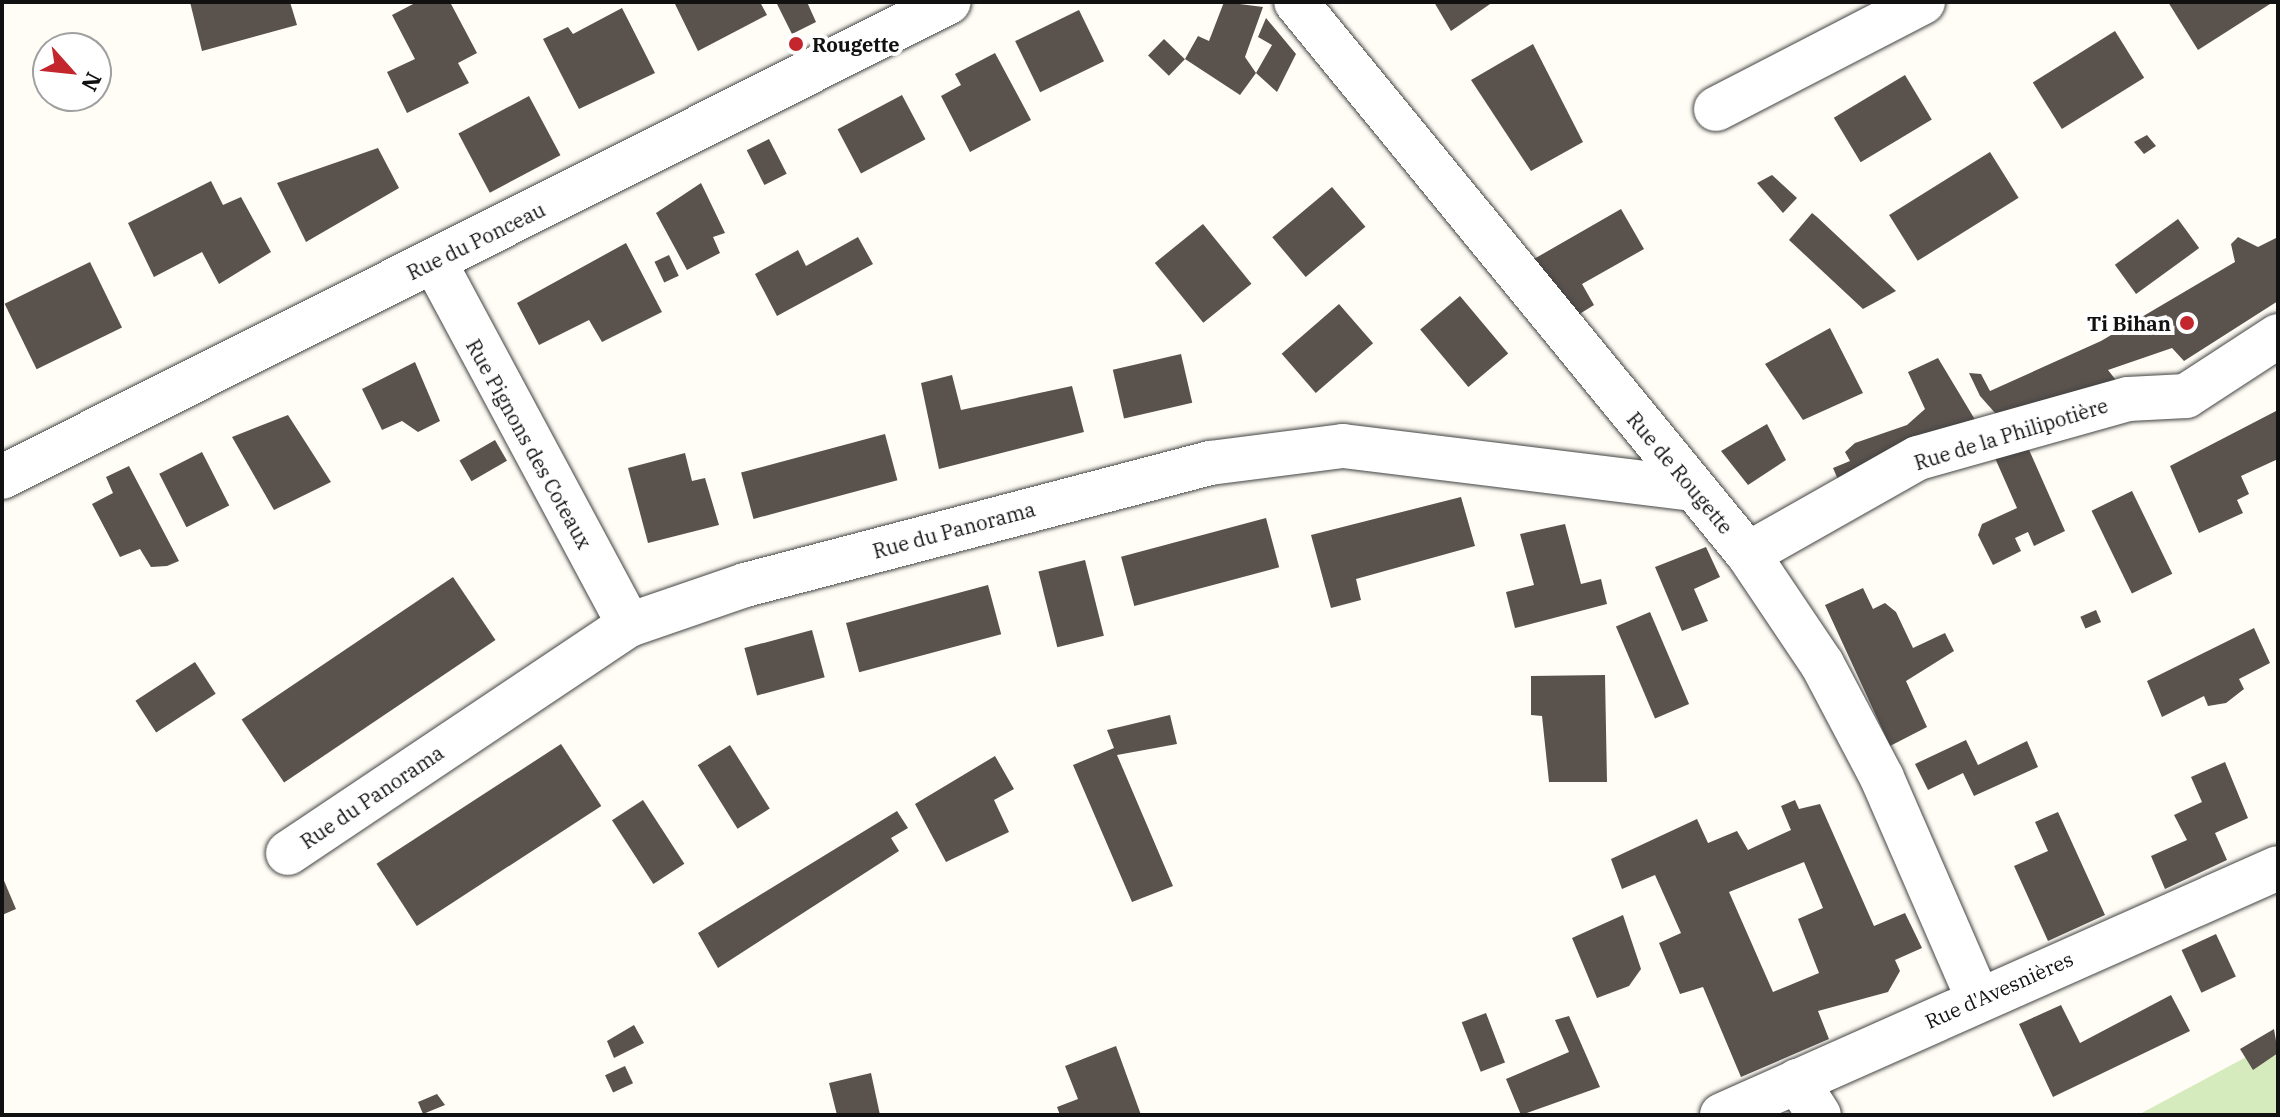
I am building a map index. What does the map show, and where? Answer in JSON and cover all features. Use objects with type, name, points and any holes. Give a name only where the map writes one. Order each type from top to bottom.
[{"type":"street","name":"Rue du Ponceau","points":[[2,477],[949,2]]},
{"type":"street","name":"Rue de Rougette","points":[[1296,2],[1748,554],[1822,664],[1882,778],[1978,999]]},
{"type":"street","points":[[1716,109],[1923,2]]},
{"type":"street","name":"Rue Pignons des Coteaux","points":[[434,261],[629,625]]},
{"type":"street","name":"Rue de la Philipotière","points":[[1748,554],[1918,458],[2128,399],[2186,396],[2278,336]]},
{"type":"street","name":"Rue du Panorama","points":[[288,853],[629,625],[745,585],[1210,463],[1343,446],[1692,489]]},
{"type":"street","name":"Rue d'Avesnières","points":[[1722,1115],[1808,1098],[1978,999],[2278,868]]},
{"type":"green space","points":[[2278,1040],[2278,1115],[2138,1115]]},
{"type":"building","points":[[190,2],[290,2],[297,25],[202,51]]},
{"type":"building","points":[[417,2],[450,2],[477,53],[458,63],[469,83],[407,113],[387,72],[415,59],[392,15]]},
{"type":"building","points":[[674,2],[760,2],[767,15],[698,51]]},
{"type":"building","points":[[776,2],[807,2],[816,22],[792,34]]},
{"type":"building","points":[[1224,2],[1263,7],[1245,57],[1256,73],[1240,95],[1185,59],[1198,36],[1209,41]]},
{"type":"building","points":[[1434,2],[1493,2],[1451,31]]},
{"type":"building","points":[[2168,2],[2269,2],[2270,4],[2198,50]]},
{"type":"building","points":[[622,8],[655,73],[579,109],[543,39],[568,27],[573,34]]},
{"type":"building","points":[[1079,10],[1104,61],[1040,92],[1015,41]]},
{"type":"building","points":[[1266,18],[1296,54],[1277,92],[1256,73],[1272,45],[1258,37]]},
{"type":"building","points":[[2115,31],[2144,78],[2062,129],[2033,82]]},
{"type":"building","points":[[1164,39],[1185,59],[1169,76],[1148,56]]},
{"type":"building","points":[[1533,44],[1583,142],[1531,171],[1471,80]]},
{"type":"building","points":[[995,53],[1031,120],[970,152],[941,96],[961,85],[955,74]]},
{"type":"building","points":[[1905,75],[1932,120],[1861,162],[1834,118]]},
{"type":"building","points":[[902,95],[925,139],[861,173],[838,129]]},
{"type":"building","points":[[529,96],[560,155],[490,193],[458,134]]},
{"type":"building","points":[[2147,135],[2156,146],[2144,154],[2134,142]]},
{"type":"building","points":[[769,139],[787,174],[764,185],[747,150]]},
{"type":"building","points":[[378,148],[399,188],[306,242],[277,183]]},
{"type":"building","points":[[1990,152],[2019,198],[1918,261],[1889,215]]},
{"type":"building","points":[[1772,175],[1797,198],[1783,213],[1757,183]]},
{"type":"building","points":[[211,181],[223,205],[241,197],[271,252],[219,284],[202,252],[154,277],[128,223]]},
{"type":"building","points":[[701,183],[725,233],[713,237],[720,253],[687,270],[656,213]]},
{"type":"building","points":[[1332,187],[1365,227],[1306,277],[1272,237]]},
{"type":"building","points":[[1621,209],[1644,249],[1582,284],[1594,305],[1573,318],[1527,263]]},
{"type":"building","points":[[1812,213],[1896,291],[1863,309],[1789,240]]},
{"type":"building","points":[[2178,219],[2199,248],[2136,294],[2115,265]]},
{"type":"building","points":[[1203,224],[1251,284],[1203,323],[1155,263]]},
{"type":"building","points":[[858,237],[873,264],[777,316],[755,274],[798,250],[806,266]]},
{"type":"building","points":[[2238,237],[2258,247],[2278,237],[2278,301],[2184,361],[2172,348],[2108,370],[2119,384],[2004,423],[1980,396],[1969,373],[1981,374],[1990,391],[2101,341],[2235,262],[2231,244]]},
{"type":"building","points":[[626,243],[662,312],[602,342],[589,320],[539,345],[517,303]]},
{"type":"building","points":[[669,255],[679,276],[664,283],[654,262]]},
{"type":"building","points":[[90,262],[122,328],[37,369],[5,304]]},
{"type":"building","points":[[1460,296],[1508,353],[1468,387],[1420,329]]},
{"type":"building","points":[[1339,304],[1373,343],[1316,393],[1282,354]]},
{"type":"building","points":[[1830,328],[1863,393],[1803,420],[1765,364]]},
{"type":"building","points":[[1181,354],[1192,403],[1124,418],[1113,370]]},
{"type":"building","points":[[1938,358],[1977,423],[1843,491],[1833,468],[1850,461],[1845,452],[1855,443],[1907,425],[1925,409],[1908,372]]},
{"type":"building","points":[[415,362],[440,421],[418,432],[402,421],[382,430],[362,389]]},
{"type":"building","points":[[952,375],[961,410],[1072,386],[1084,432],[939,469],[921,383]]},
{"type":"building","points":[[2278,410],[2278,459],[2241,476],[2249,494],[2237,500],[2243,513],[2199,533],[2170,466]]},
{"type":"building","points":[[288,415],[331,482],[274,510],[232,437]]},
{"type":"building","points":[[1767,424],[1786,460],[1748,485],[1721,451]]},
{"type":"building","points":[[885,434],[897,480],[754,519],[741,473]]},
{"type":"building","points":[[2022,434],[2065,531],[2034,546],[2028,532],[2015,538],[2021,551],[1993,565],[1978,535],[1982,524],[2017,508],[1991,449]]},
{"type":"building","points":[[495,440],[507,461],[471,481],[459,461]]},
{"type":"building","points":[[202,452],[229,505],[186,527],[159,474]]},
{"type":"building","points":[[685,453],[692,481],[705,478],[719,525],[648,543],[628,468]]},
{"type":"building","points":[[129,466],[179,561],[151,567],[140,549],[120,557],[92,504],[113,493],[106,477]]},
{"type":"building","points":[[2132,491],[2172,574],[2132,593],[2092,511]]},
{"type":"building","points":[[1461,497],[1475,546],[1356,579],[1361,600],[1331,608],[1311,535]]},
{"type":"building","points":[[1266,518],[1279,567],[1134,606],[1121,557]]},
{"type":"building","points":[[1565,524],[1581,584],[1601,579],[1607,604],[1515,628],[1506,592],[1534,585],[1520,534]]},
{"type":"building","points":[[1706,547],[1720,577],[1694,589],[1708,621],[1682,631],[1655,567]]},
{"type":"building","points":[[1085,560],[1104,636],[1057,647],[1038,572]]},
{"type":"building","points":[[453,577],[495,640],[284,783],[242,720]]},
{"type":"building","points":[[988,585],[1001,634],[859,672],[846,623]]},
{"type":"building","points":[[1863,588],[1873,609],[1885,603],[1896,612],[1913,648],[1945,633],[1954,651],[1906,681],[1927,727],[1890,746],[1825,605]]},
{"type":"building","points":[[2096,610],[2101,622],[2085,629],[2080,617]]},
{"type":"building","points":[[1650,612],[1689,704],[1655,719],[1616,626]]},
{"type":"building","points":[[2254,628],[2270,663],[2239,679],[2244,689],[2226,703],[2208,706],[2204,696],[2162,717],[2147,681]]},
{"type":"building","points":[[812,630],[825,677],[757,695],[744,648]]},
{"type":"building","points":[[195,662],[216,694],[156,733],[135,701]]},
{"type":"building","points":[[1605,675],[1607,782],[1549,782],[1542,716],[1531,715],[1531,676]]},
{"type":"building","points":[[1170,715],[1177,744],[1117,755],[1173,886],[1132,902],[1073,765],[1114,748],[1107,730]]},
{"type":"building","points":[[1966,740],[1978,765],[2027,741],[2038,767],[1974,796],[1963,773],[1928,790],[1915,764]]},
{"type":"building","points":[[561,744],[601,806],[417,926],[376,864]]},
{"type":"building","points":[[730,745],[770,809],[738,829],[698,765]]},
{"type":"building","points":[[995,756],[1014,789],[994,800],[1009,832],[946,862],[915,804]]},
{"type":"building","points":[[2225,762],[2248,818],[2215,833],[2227,860],[2165,889],[2151,856],[2187,840],[2174,815],[2202,802],[2191,777]]},
{"type":"building","points":[[643,800],[684,864],[653,884],[612,820]]},
{"type":"building","points":[[1795,800],[1799,809],[1820,804],[1874,926],[1905,913],[1922,948],[1895,960],[1900,971],[1888,992],[1818,1011],[1829,1039],[1741,1077],[1703,987],[1680,994],[1659,943],[1681,933],[1655,875],[1622,889],[1611,859],[1697,819],[1708,843],[1737,831],[1748,850],[1791,830],[1781,806]],"holes":[[[1804,862],[1823,908],[1798,919],[1819,973],[1773,992],[1729,892]]]},
{"type":"building","points":[[897,811],[908,828],[891,838],[899,851],[718,968],[698,933]]},
{"type":"building","points":[[2058,812],[2105,915],[2048,941],[2014,866],[2048,851],[2035,822]]},
{"type":"building","points":[[2,876],[16,909],[2,915]]},
{"type":"building","points":[[1623,915],[1641,969],[1629,986],[1597,998],[1572,938]]},
{"type":"building","points":[[2216,934],[2236,977],[2201,993],[2182,950]]},
{"type":"building","points":[[2171,995],[2190,1031],[2053,1097],[2019,1024],[2061,1005],[2080,1043]]},
{"type":"building","points":[[1486,1013],[1505,1062],[1481,1072],[1462,1022]]},
{"type":"building","points":[[1569,1016],[1600,1087],[1521,1115],[1506,1079],[1569,1052],[1555,1020]]},
{"type":"building","points":[[634,1025],[644,1043],[614,1058],[607,1041]]},
{"type":"building","points":[[2274,1029],[2278,1053],[2253,1070],[2240,1049]]},
{"type":"building","points":[[1116,1046],[1141,1115],[1060,1115],[1057,1107],[1078,1099],[1065,1066]]},
{"type":"building","points":[[625,1066],[633,1083],[613,1093],[605,1075]]},
{"type":"building","points":[[871,1073],[880,1115],[837,1115],[829,1083]]},
{"type":"building","points":[[437,1094],[445,1105],[423,1114],[418,1102]]},
{"type":"place","name":"Rougette","points":[[796,44]]},
{"type":"place","name":"Ti Bihan","points":[[2187,323]]}]
